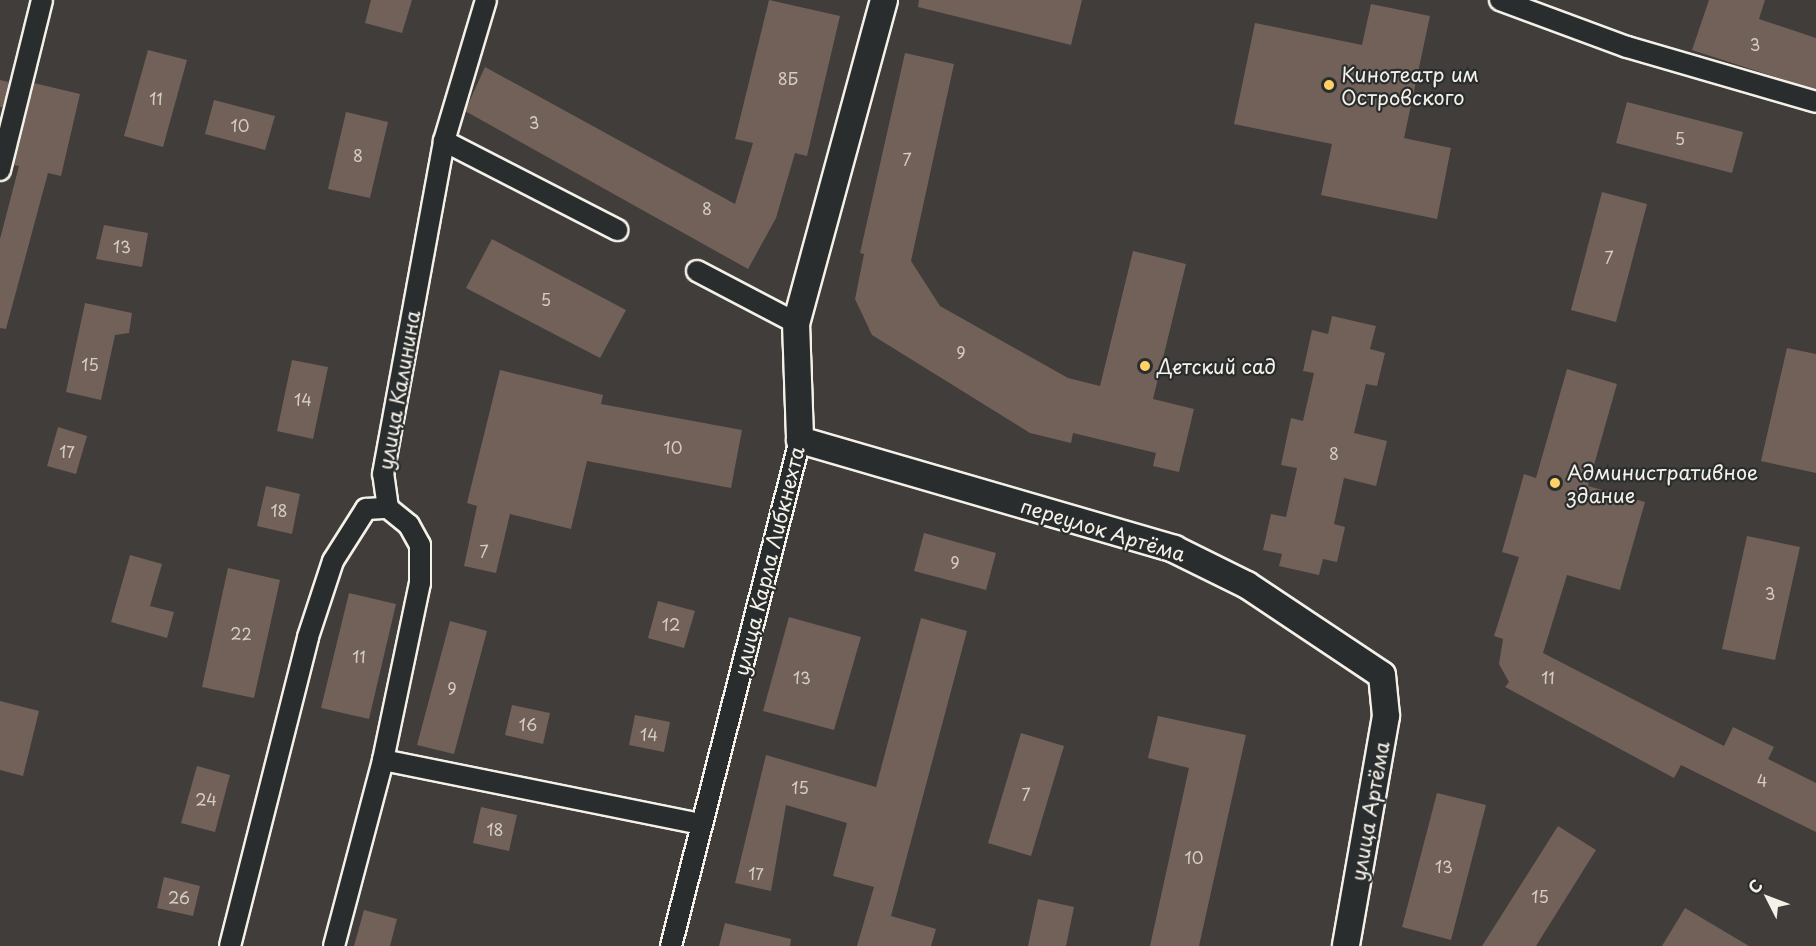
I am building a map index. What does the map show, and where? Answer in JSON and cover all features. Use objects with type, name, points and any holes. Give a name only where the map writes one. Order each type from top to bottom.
[{"type":"street","points":[[0,170],[42,0]]},
{"type":"street","name":"улица Калинина","points":[[388,508],[383,474],[444,141],[486,0]]},
{"type":"street","name":"улица Карла Либкнехта","points":[[671,946],[800,440],[796,323],[884,0]]},
{"type":"street","points":[[1500,0],[1627,47],[1816,102]]},
{"type":"street","points":[[444,141],[617,231]]},
{"type":"street","points":[[697,271],[796,323]]},
{"type":"street","name":"переулок Артёма","points":[[800,440],[1183,553],[1246,585],[1382,675]]},
{"type":"street","points":[[230,946],[308,637],[333,561],[366,509],[388,508],[409,525],[420,544],[422,563],[383,760],[334,946]]},
{"type":"street","name":"улица Артёма","points":[[1346,946],[1386,716],[1382,675]]},
{"type":"street","points":[[383,760],[702,824]]},
{"type":"building","points":[[371,0],[412,0],[402,33],[365,23]]},
{"type":"building","points":[[769,0],[840,16],[807,156],[795,153],[776,218],[748,269],[465,111],[485,67],[735,204],[753,143],[735,139]]},
{"type":"building","points":[[919,0],[1082,0],[1071,45],[918,7]]},
{"type":"building","points":[[1709,0],[1765,0],[1759,19],[1816,38],[1816,90],[1692,50]]},
{"type":"building","name":"Кинотеатр им Островского","points":[[1371,4],[1430,16],[1404,138],[1451,148],[1437,219],[1321,195],[1332,144],[1234,124],[1255,23],[1362,45]]},
{"type":"building","points":[[148,50],[187,60],[163,147],[124,136]]},
{"type":"building","points":[[905,53],[954,64],[911,261],[940,306],[1068,378],[1100,386],[1133,251],[1186,264],[1153,399],[1194,409],[1179,472],[1153,466],[1156,453],[1073,433],[1071,443],[1030,433],[872,335],[855,299],[864,254],[860,253]]},
{"type":"building","points":[[0,80],[9,82],[3,107],[0,107]]},
{"type":"building","points":[[34,83],[80,94],[61,176],[48,173],[6,329],[0,328],[0,239],[19,166],[14,165]]},
{"type":"building","points":[[214,100],[275,116],[265,150],[205,134]]},
{"type":"building","points":[[1627,102],[1743,132],[1732,173],[1616,143]]},
{"type":"building","points":[[346,112],[388,122],[370,198],[328,189]]},
{"type":"building","points":[[1602,192],[1647,204],[1616,322],[1571,310]]},
{"type":"building","points":[[104,225],[148,233],[142,267],[96,259]]},
{"type":"building","points":[[492,239],[626,310],[600,358],[466,288]]},
{"type":"building","points":[[85,303],[132,313],[129,333],[115,335],[101,400],[66,392]]},
{"type":"building","points":[[1332,316],[1376,326],[1370,349],[1385,353],[1377,386],[1366,384],[1354,433],[1387,441],[1376,486],[1344,478],[1334,524],[1345,527],[1337,562],[1323,559],[1319,575],[1279,566],[1282,554],[1263,550],[1271,514],[1286,517],[1297,468],[1281,465],[1291,418],[1303,421],[1314,373],[1303,371],[1312,330],[1328,334]]},
{"type":"building","points":[[1787,348],[1816,354],[1816,473],[1761,461]]},
{"type":"building","points":[[292,360],[328,367],[313,439],[277,431]]},
{"type":"building","points":[[1567,369],[1617,384],[1588,486],[1645,502],[1620,590],[1567,575],[1543,653],[1724,746],[1733,727],[1774,747],[1768,759],[1816,783],[1816,832],[1681,765],[1674,778],[1505,687],[1509,682],[1499,664],[1503,639],[1494,636],[1519,557],[1502,552],[1524,474],[1536,478]]},
{"type":"building","points":[[500,370],[603,395],[601,404],[742,430],[731,488],[587,461],[571,529],[510,514],[496,573],[464,566],[477,506],[467,503]]},
{"type":"building","points":[[58,427],[87,436],[76,474],[47,466]]},
{"type":"building","points":[[266,486],[300,494],[292,534],[257,526]]},
{"type":"building","points":[[924,533],[996,553],[986,590],[914,571]]},
{"type":"building","points":[[1747,536],[1800,547],[1775,660],[1722,649]]},
{"type":"building","points":[[130,555],[162,564],[150,606],[174,612],[167,638],[111,622]]},
{"type":"building","points":[[228,568],[280,580],[254,698],[202,687]]},
{"type":"building","points":[[349,593],[396,604],[369,719],[321,708]]},
{"type":"building","points":[[658,601],[695,611],[684,648],[648,638]]},
{"type":"building","points":[[789,617],[861,637],[834,730],[763,711]]},
{"type":"building","points":[[921,618],[967,631],[891,916],[936,929],[931,946],[857,946],[874,887],[833,876],[847,823],[786,805],[771,891],[735,883],[766,755],[876,787]]},
{"type":"building","points":[[450,621],[487,631],[454,754],[417,745]]},
{"type":"building","points":[[0,701],[39,711],[23,776],[0,770]]},
{"type":"building","points":[[512,705],[550,713],[543,744],[505,735]]},
{"type":"building","points":[[635,715],[670,722],[664,752],[629,745]]},
{"type":"building","points":[[1158,716],[1246,735],[1199,946],[1150,946],[1189,768],[1148,758]]},
{"type":"building","points":[[1021,733],[1064,746],[1031,856],[988,843]]},
{"type":"building","points":[[197,766],[230,775],[215,832],[181,823]]},
{"type":"building","points":[[1437,793],[1486,805],[1451,940],[1402,927]]},
{"type":"building","points":[[481,807],[517,815],[509,851],[473,843]]},
{"type":"building","points":[[1558,826],[1596,850],[1536,946],[1482,946]]},
{"type":"building","points":[[164,877],[200,886],[193,916],[157,908]]},
{"type":"building","points":[[1038,899],[1074,907],[1066,946],[1028,946]]},
{"type":"building","points":[[1685,908],[1749,946],[1662,946]]},
{"type":"building","points":[[364,910],[397,919],[390,946],[354,946]]},
{"type":"building","points":[[725,923],[791,939],[790,946],[719,946]]},
{"type":"place","name":"Кинотеатр им Островского","points":[[1329,85]]},
{"type":"place","name":"Детский сад","points":[[1145,366]]},
{"type":"place","name":"Административное здание","points":[[1555,483]]}]
